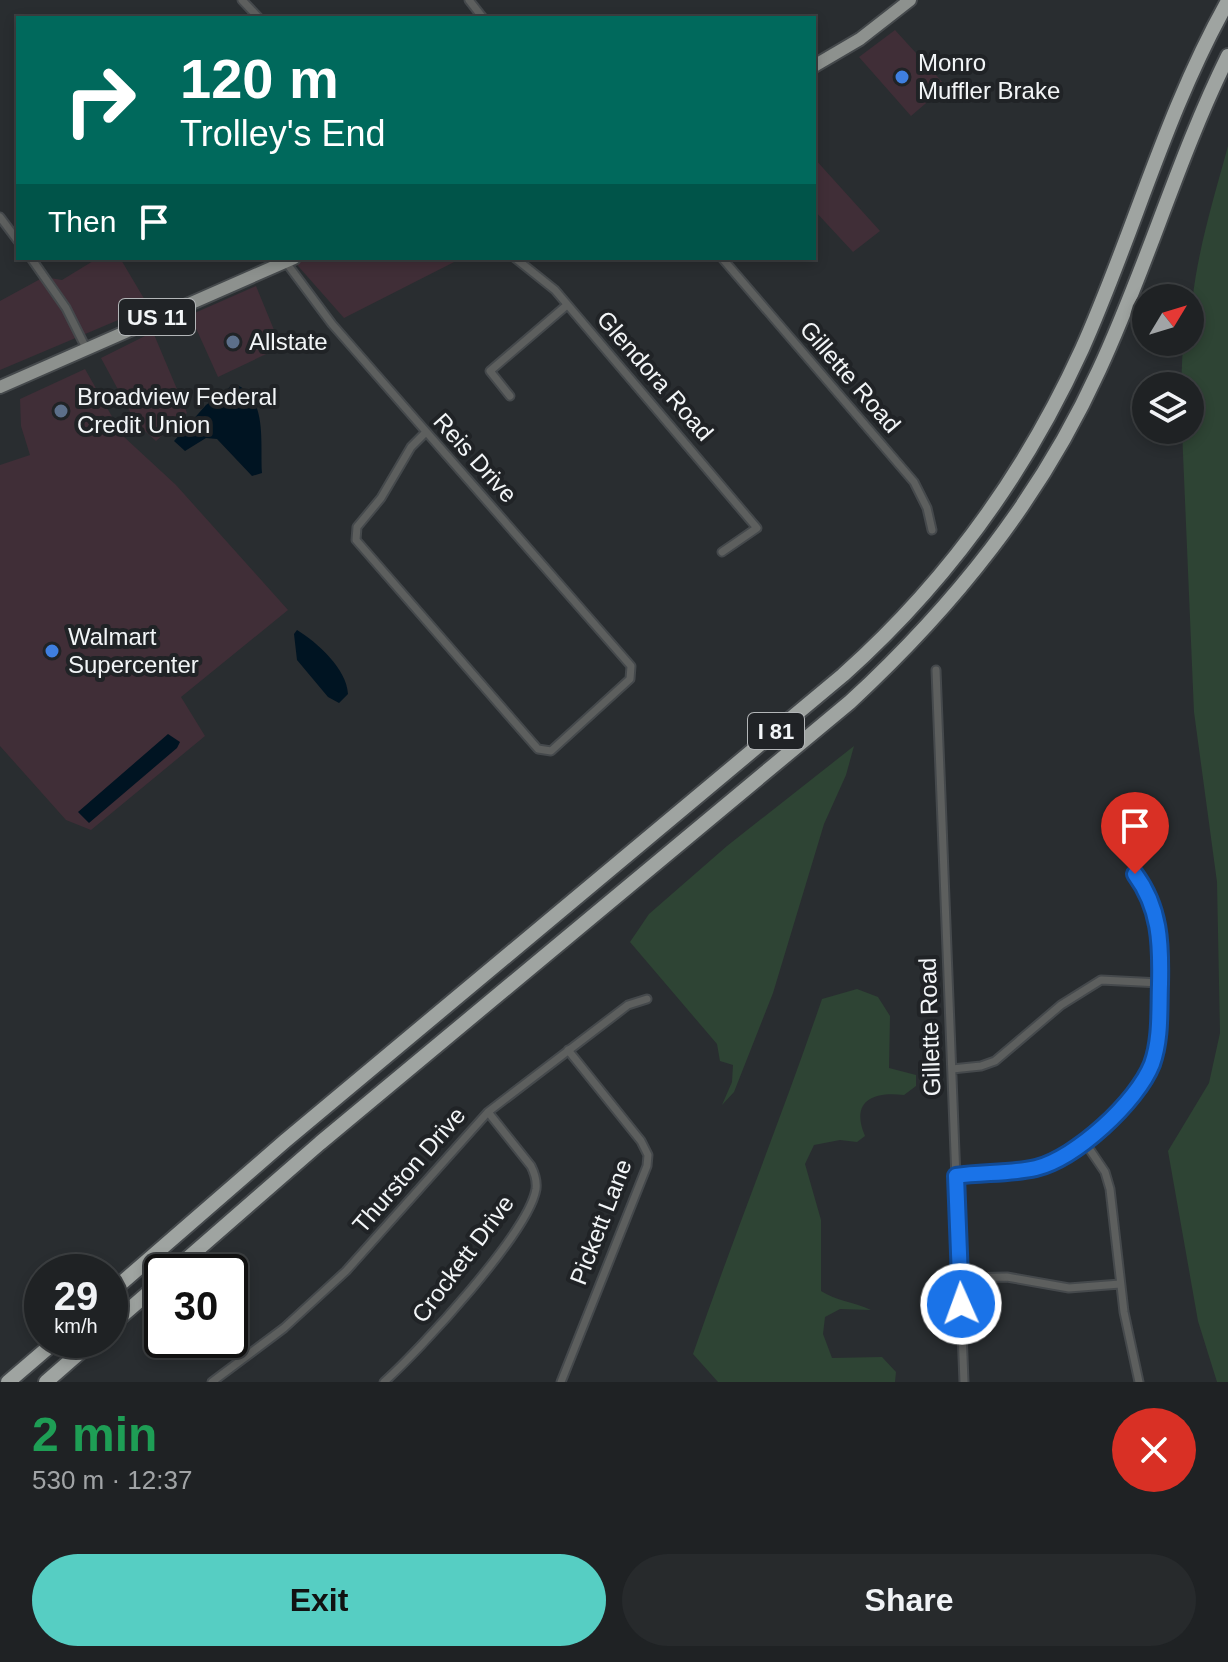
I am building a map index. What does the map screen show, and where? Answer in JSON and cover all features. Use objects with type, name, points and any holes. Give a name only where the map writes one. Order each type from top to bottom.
[{"type":"highway","name":"I 81","points":[[128,1277],[285,1141],[843,675],[901,621],[934,583],[1011,480],[1063,388],[1083,345],[1149,171],[1228,1]]},
{"type":"highway","name":"I 81","points":[[193,1254],[320,1143],[850,702],[905,651],[957,594],[1037,485],[1072,425],[1100,368],[1179,164],[1228,56]]},
{"type":"highway","points":[[128,1310],[144,1297]]},
{"type":"highway","points":[[8,1382],[36,1358]]},
{"type":"highway","points":[[46,1382],[73,1358]]},
{"type":"main road","points":[[816,65],[860,39],[910,0]]},
{"type":"main road","name":"US 11","points":[[0,387],[289,260]]},
{"type":"street","points":[[242,0],[257,16]]},
{"type":"street","points":[[469,0],[481,16]]},
{"type":"street","points":[[0,217],[16,238]]},
{"type":"street","points":[[32,260],[66,308],[86,348]]},
{"type":"street","name":"Reis Drive","points":[[289,260],[332,324],[628,663],[630,679],[560,745],[545,753],[538,749],[356,540],[357,527],[381,498],[411,447],[425,433]]},
{"type":"street","name":"Glendora Road","points":[[517,260],[567,305],[757,528],[722,552]]},
{"type":"street","name":"Gillette Road","points":[[724,260],[914,482],[927,508],[932,530]]},
{"type":"street","points":[[510,396],[490,371],[567,305]]},
{"type":"street","name":"Gillette Road","points":[[936,670],[964,1382]]},
{"type":"street","points":[[956,1176],[1034,1168],[1084,1141],[1123,1107],[1152,1064],[1158,1031],[1160,933],[1156,912],[1135,874]]},
{"type":"street","points":[[952,1069],[995,1061],[1061,1005],[1101,980],[1160,983]]},
{"type":"street","name":"Thurston Drive","points":[[212,1382],[284,1328],[346,1271],[488,1112],[628,1005],[647,999]]},
{"type":"street","name":"Pickett Lane","points":[[561,1382],[647,1166],[648,1155],[641,1141],[568,1050]]},
{"type":"street","name":"Crockett Drive","points":[[384,1382],[461,1301],[514,1229],[535,1194],[536,1174],[488,1112]]},
{"type":"street","points":[[1084,1141],[1108,1179],[1120,1284],[1139,1382]]},
{"type":"street","points":[[960,1278],[1007,1277],[1069,1288],[1120,1284]]},
{"type":"shaded area","points":[[895,30],[946,86],[911,116],[859,57]]},
{"type":"shaded area","points":[[816,160],[880,231],[853,252],[816,212]]},
{"type":"shaded area","points":[[95,260],[121,260],[149,307],[0,370],[0,301],[44,277],[62,280]]},
{"type":"shaded area","points":[[293,260],[458,260],[344,318]]},
{"type":"shaded area","points":[[256,286],[281,347],[218,377],[190,315]]},
{"type":"shaded area","points":[[153,332],[187,413],[156,441],[136,423],[101,358]]},
{"type":"shaded area","points":[[85,369],[123,436],[176,485],[288,610],[181,697],[205,736],[91,830],[66,820],[0,746],[0,465],[30,455],[21,426],[20,399]]},
{"type":"green space","points":[[1228,146],[1228,1382],[1217,1382],[1198,1321],[1168,1151],[1209,1083],[1220,1033],[1217,882],[1194,712],[1183,444],[1204,444],[1204,372],[1182,372],[1182,356],[1204,356],[1204,284],[1194,284]]},
{"type":"green space","points":[[854,746],[846,775],[824,824],[773,993],[734,1092],[722,1105],[732,1082],[733,1065],[720,1061],[717,1044],[630,942],[649,914],[727,846]]},
{"type":"green space","points":[[857,989],[878,997],[890,1016],[889,1068],[916,1075],[916,1086],[904,1095],[883,1095],[867,1101],[860,1114],[865,1136],[857,1142],[840,1140],[814,1145],[805,1164],[821,1220],[821,1291],[871,1310],[840,1309],[825,1317],[823,1334],[832,1358],[882,1357],[896,1372],[895,1382],[718,1382],[693,1354],[822,999]]},
{"type":"water","points":[[234,384],[252,398],[260,421],[262,473],[252,476],[217,439],[206,438],[185,451],[174,441],[206,405]]},
{"type":"water","points":[[297,630],[322,649],[337,666],[348,694],[339,703],[328,697],[297,660],[294,634]]},
{"type":"water","points":[[168,734],[180,742],[177,748],[89,823],[78,812]]},
{"type":"place","name":"Monro Muffler Brake","points":[[902,77]]},
{"type":"place","name":"Allstate","points":[[233,342]]},
{"type":"place","name":"Broadview Federal Credit Union","points":[[61,411]]},
{"type":"place","name":"Walmart Supercenter","points":[[52,651]]},
{"type":"route","points":[[961,1304],[956,1176],[1034,1168],[1071,1151],[1123,1107],[1152,1064],[1158,1031],[1160,933],[1156,912],[1135,874]]}]
